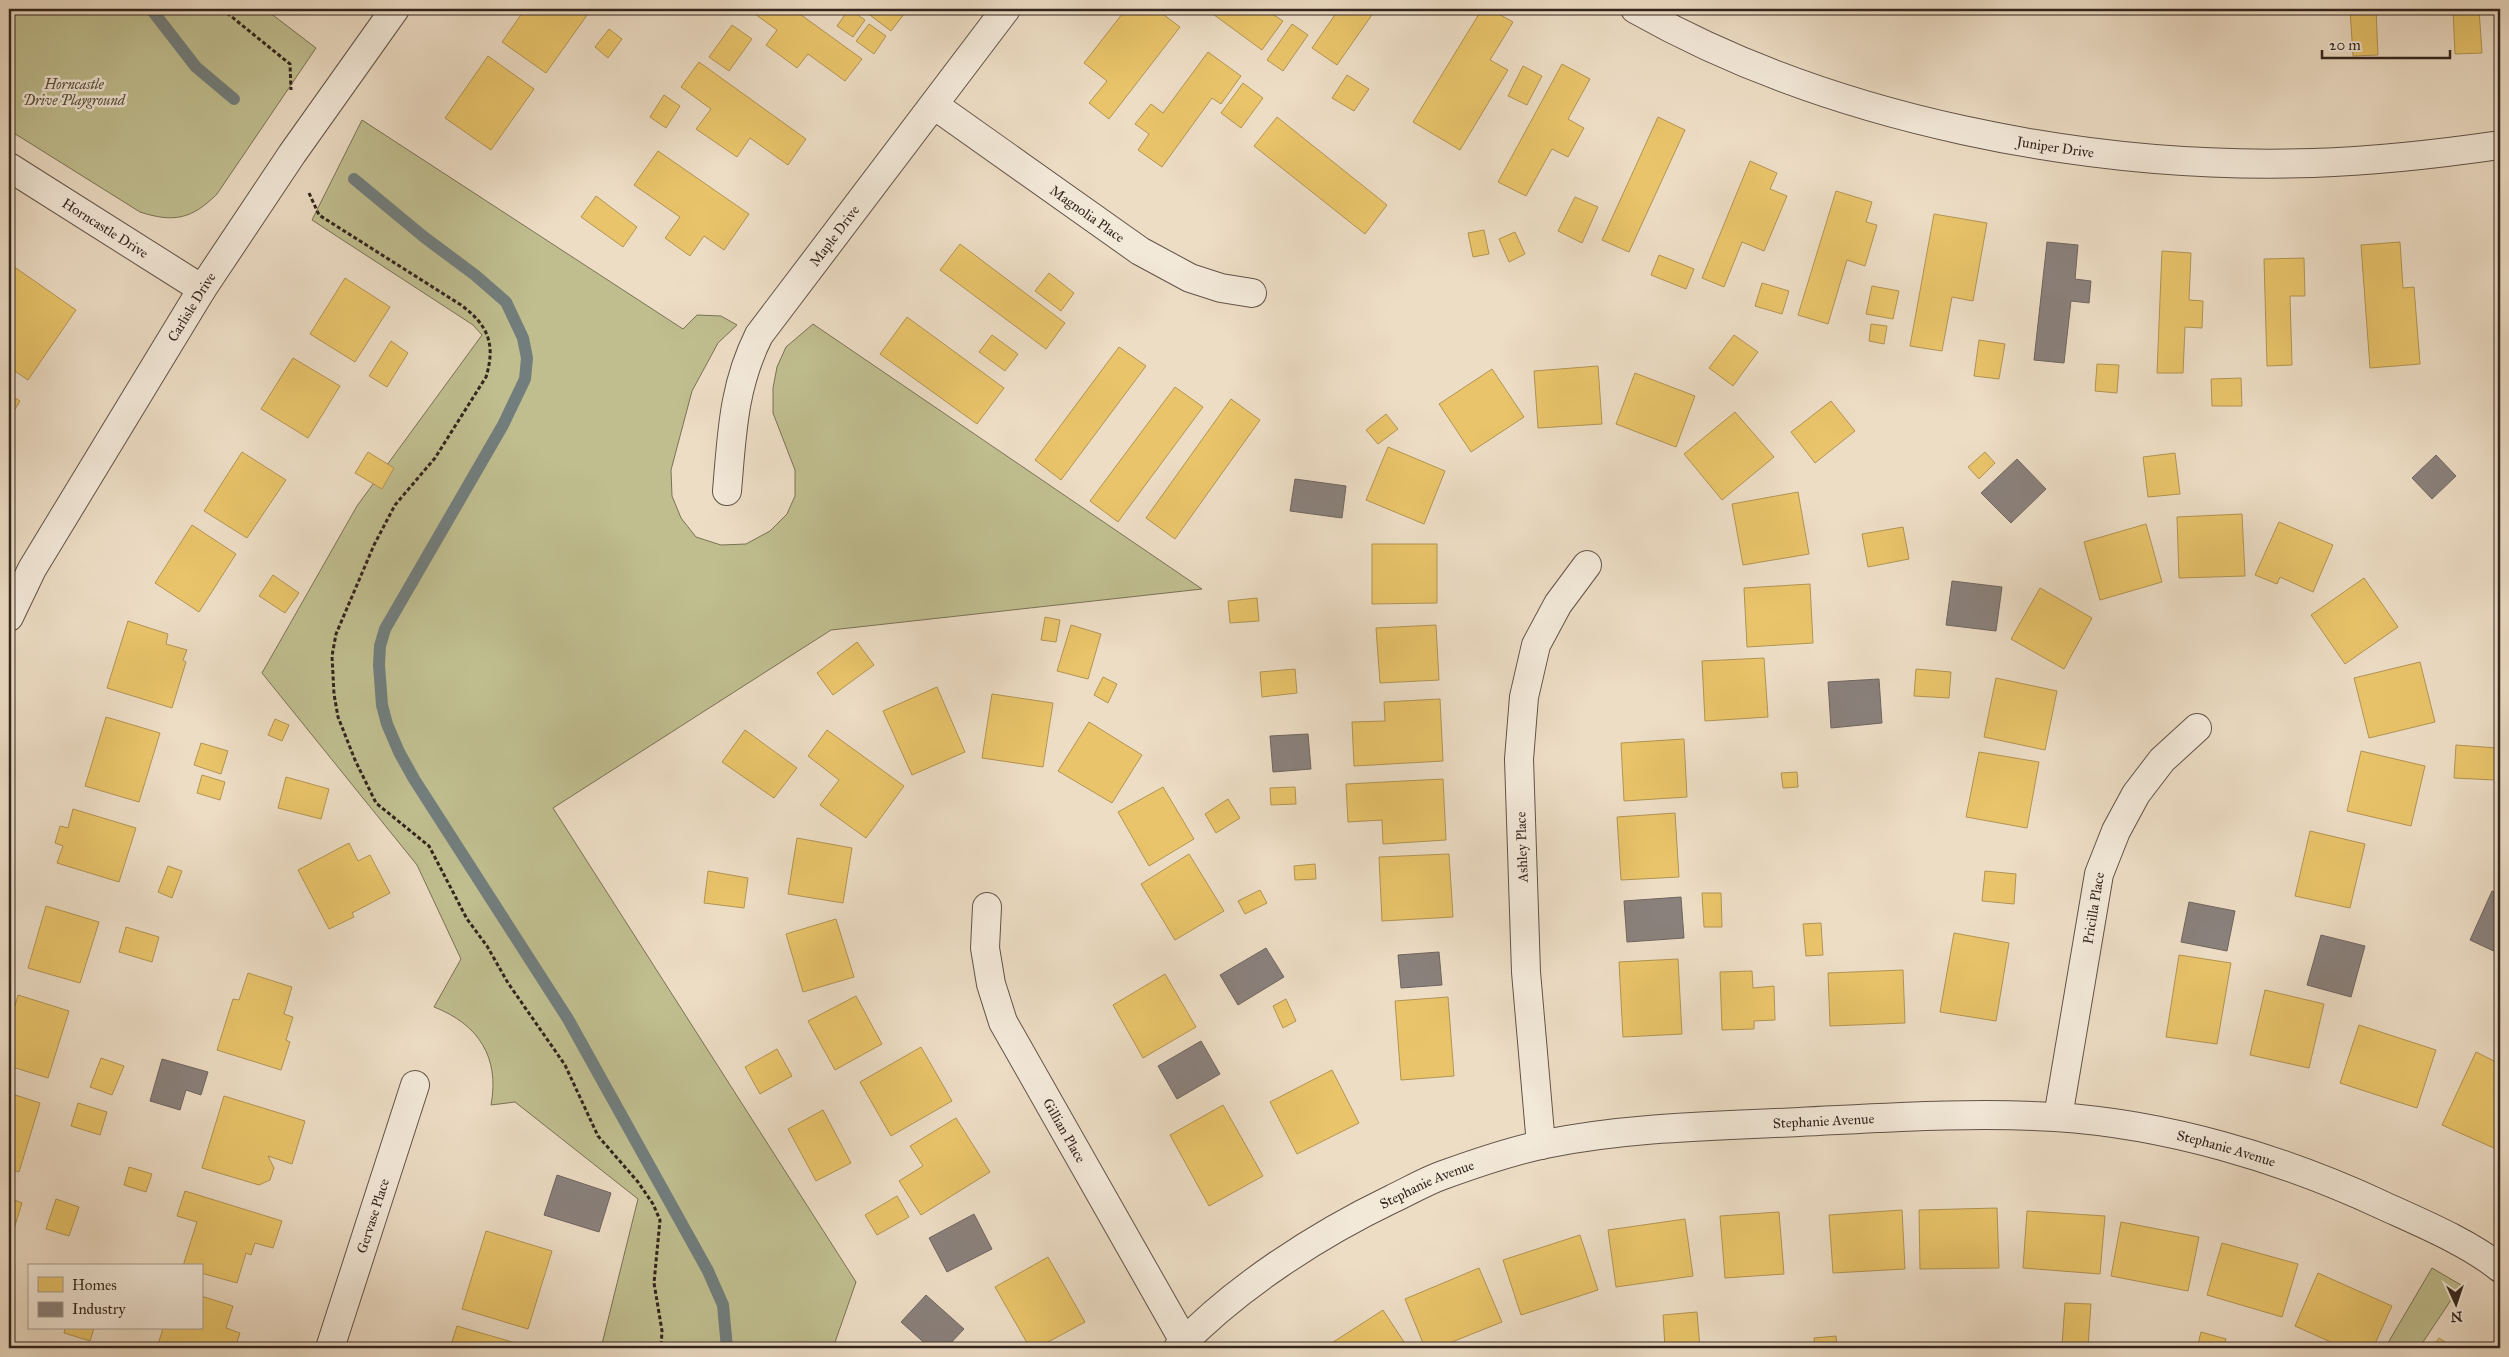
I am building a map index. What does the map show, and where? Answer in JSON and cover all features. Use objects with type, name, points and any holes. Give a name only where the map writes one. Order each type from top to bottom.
[{"type":"street","name":"Carlisle Drive","points":[[9,618],[32,569],[202,289],[292,154],[395,9]]},
{"type":"street","name":"Maple Drive","points":[[727,491],[738,388],[747,359],[759,335],[1006,9]]},
{"type":"street","name":"Juniper Drive","points":[[1635,9],[1704,43],[1796,82],[1928,122],[2038,144],[2147,158],[2255,163],[2361,160],[2500,145]]},
{"type":"street","name":"Magnolia Place","points":[[934,105],[1140,251],[1190,278],[1221,288],[1252,294]]},
{"type":"street","name":"Horncastle Drive","points":[[9,167],[202,289]]},
{"type":"street","name":"Ashley Place","points":[[1541,1145],[1526,972],[1519,759],[1524,697],[1536,646],[1558,604],[1586,565]]},
{"type":"street","name":"Pricilla Place","points":[[2058,1117],[2099,874],[2116,831],[2136,794],[2162,760],[2197,728]]},
{"type":"street","name":"Gillian Place","points":[[987,908],[985,948],[992,984],[1003,1022],[1181,1345]]},
{"type":"street","name":"Gervase Place","points":[[330,1348],[415,1084]]},
{"type":"street","name":"Stephanie Avenue","points":[[1181,1345],[1236,1297],[1294,1253],[1352,1218],[1440,1176],[1541,1145],[1592,1136],[1674,1127],[1977,1114],[2058,1117],[2152,1131],[2220,1145],[2289,1166],[2433,1228],[2499,1264]]},
{"type":"path","points":[[222,9],[290,64],[291,91]]},
{"type":"path","points":[[292,154],[319,215],[461,304],[477,318],[489,338],[490,363],[482,385],[435,458],[395,505],[359,579],[336,634],[332,656],[334,694],[338,717],[376,803],[430,846],[467,919],[487,946],[504,976],[565,1065],[598,1136],[638,1182],[653,1204],[660,1220],[654,1283],[662,1331],[661,1348]]},
{"type":"green space","name":"Horncastle Drive Playground","points":[[9,9],[265,9],[316,48],[217,194],[191,214],[173,218],[163,217],[140,212],[9,130]]},
{"type":"green space","points":[[362,120],[683,329],[697,315],[721,316],[737,325],[718,343],[692,391],[671,470],[672,496],[681,518],[696,537],[721,545],[746,544],[770,531],[787,514],[795,496],[795,470],[773,413],[773,388],[777,367],[786,347],[813,324],[1202,589],[831,630],[553,808],[856,1282],[833,1348],[601,1348],[638,1199],[515,1102],[491,1105],[492,1072],[489,1057],[482,1044],[463,1023],[434,1007],[461,959],[417,865],[262,673],[357,506],[482,335],[473,325],[312,220]]},
{"type":"green space","points":[[2432,1268],[2461,1285],[2419,1348],[2385,1348]]},
{"type":"building: Homes","points":[[525,9],[587,9],[590,11],[546,73],[502,42]]},
{"type":"building: Homes","points":[[748,9],[793,9],[862,59],[845,81],[808,54],[797,68],[766,45],[777,30]]},
{"type":"building: Homes","points":[[849,9],[865,20],[853,37],[837,26]]},
{"type":"building: Homes","points":[[862,9],[908,9],[891,31]]},
{"type":"building: Homes","points":[[1126,9],[1156,9],[1180,27],[1109,119],[1089,103],[1107,81],[1084,63]]},
{"type":"building: Homes","points":[[1206,9],[1265,9],[1283,21],[1262,50]]},
{"type":"building: Homes","points":[[1339,9],[1376,9],[1337,65],[1312,48]]},
{"type":"building: Homes","points":[[1482,9],[1490,9],[1513,22],[1490,60],[1508,70],[1460,150],[1413,122]]},
{"type":"building: Homes","points":[[2350,9],[2376,9],[2378,55],[2353,56]]},
{"type":"building: Homes","points":[[2453,9],[2479,9],[2482,53],[2455,54]]},
{"type":"building: Homes","points":[[869,24],[886,36],[874,54],[856,41]]},
{"type":"building: Homes","points":[[1292,24],[1308,35],[1283,71],[1267,60]]},
{"type":"building: Homes","points":[[732,25],[752,39],[729,71],[709,57]]},
{"type":"building: Homes","points":[[609,29],[622,39],[608,58],[595,47]]},
{"type":"building: Homes","points":[[1208,52],[1241,76],[1221,104],[1212,98],[1162,167],[1138,150],[1149,134],[1135,124],[1151,104],[1163,113]]},
{"type":"building: Homes","points":[[488,56],[534,89],[491,150],[445,118]]},
{"type":"building: Homes","points":[[699,62],[806,139],[788,165],[750,138],[737,157],[696,129],[711,109],[681,87]]},
{"type":"building: Homes","points":[[1562,64],[1590,79],[1568,119],[1584,128],[1568,157],[1552,149],[1526,196],[1498,182]]},
{"type":"building: Homes","points":[[1523,66],[1542,76],[1527,105],[1508,96]]},
{"type":"building: Homes","points":[[1347,75],[1369,89],[1354,111],[1332,98]]},
{"type":"building: Homes","points":[[1243,83],[1263,98],[1241,128],[1221,113]]},
{"type":"building: Homes","points":[[664,95],[680,106],[666,128],[650,117]]},
{"type":"building: Homes","points":[[1277,117],[1387,205],[1365,234],[1254,146]]},
{"type":"building: Homes","points":[[1658,117],[1685,130],[1629,252],[1602,240]]},
{"type":"building: Homes","points":[[658,151],[749,214],[724,250],[704,236],[690,256],[665,238],[680,217],[634,185]]},
{"type":"building: Homes","points":[[1750,161],[1777,173],[1770,189],[1787,196],[1764,251],[1742,242],[1724,287],[1702,278]]},
{"type":"building: Homes","points":[[1836,191],[1872,202],[1866,222],[1877,225],[1865,266],[1847,260],[1828,324],[1798,315]]},
{"type":"building: Homes","points":[[596,196],[637,227],[623,247],[581,217]]},
{"type":"building: Homes","points":[[1575,197],[1598,207],[1582,243],[1558,231]]},
{"type":"building: Homes","points":[[1934,214],[1987,223],[1973,301],[1952,297],[1942,351],[1910,346]]},
{"type":"building: Homes","points":[[1484,230],[1489,254],[1473,257],[1468,233]]},
{"type":"building: Homes","points":[[1515,232],[1525,254],[1509,262],[1499,239]]},
{"type":"building: Homes","points":[[2400,242],[2403,288],[2414,287],[2420,364],[2370,368],[2361,245]]},
{"type":"building: Homes","points":[[960,244],[1065,323],[1046,349],[940,270]]},
{"type":"building: Homes","points":[[2162,251],[2191,253],[2189,300],[2203,301],[2202,328],[2185,327],[2183,373],[2157,373]]},
{"type":"building: Homes","points":[[1659,255],[1694,269],[1686,289],[1651,275]]},
{"type":"building: Homes","points":[[2304,258],[2305,296],[2290,296],[2292,365],[2267,366],[2264,259]]},
{"type":"building: Homes","points":[[13,266],[76,310],[28,380],[9,367],[9,272]]},
{"type":"building: Homes","points":[[1049,273],[1074,293],[1061,311],[1035,291]]},
{"type":"building: Homes","points":[[345,278],[390,307],[355,362],[310,334]]},
{"type":"building: Homes","points":[[1762,283],[1789,291],[1782,314],[1755,306]]},
{"type":"building: Homes","points":[[1872,286],[1899,291],[1893,319],[1866,314]]},
{"type":"building: Homes","points":[[907,317],[1004,388],[977,424],[880,354]]},
{"type":"building: Homes","points":[[1871,324],[1887,326],[1884,344],[1869,341]]},
{"type":"building: Homes","points":[[992,335],[1018,354],[1005,371],[979,352]]},
{"type":"building: Homes","points":[[1734,335],[1758,352],[1733,386],[1709,368]]},
{"type":"building: Homes","points":[[1979,340],[2005,344],[1999,379],[1974,376]]},
{"type":"building: Homes","points":[[391,341],[408,353],[387,387],[369,376]]},
{"type":"building: Homes","points":[[1119,347],[1146,366],[1061,480],[1035,460]]},
{"type":"building: Homes","points":[[293,358],[340,386],[308,438],[261,409]]},
{"type":"building: Homes","points":[[2097,364],[2119,365],[2117,393],[2095,391]]},
{"type":"building: Homes","points":[[1598,366],[1602,424],[1538,428],[1534,371]]},
{"type":"building: Homes","points":[[1492,369],[1524,417],[1471,452],[1439,404]]},
{"type":"building: Homes","points":[[1635,373],[1695,396],[1676,447],[1616,424]]},
{"type":"building: Homes","points":[[2241,378],[2242,406],[2212,406],[2211,379]]},
{"type":"building: Homes","points":[[1175,387],[1203,407],[1118,522],[1090,501]]},
{"type":"building: Homes","points":[[9,394],[20,401],[9,419]]},
{"type":"building: Homes","points":[[1231,399],[1260,420],[1175,539],[1146,518]]},
{"type":"building: Homes","points":[[1831,401],[1855,431],[1815,463],[1791,432]]},
{"type":"building: Homes","points":[[1735,412],[1774,457],[1722,500],[1684,454]]},
{"type":"building: Homes","points":[[1386,414],[1398,429],[1378,444],[1366,430]]},
{"type":"building: Homes","points":[[1388,447],[1445,471],[1424,524],[1366,500]]},
{"type":"building: Homes","points":[[242,452],[286,480],[247,538],[204,511]]},
{"type":"building: Homes","points":[[368,452],[394,468],[382,489],[355,473]]},
{"type":"building: Homes","points":[[1985,452],[1995,463],[1979,479],[1968,467]]},
{"type":"building: Homes","points":[[2175,453],[2180,494],[2148,497],[2143,457]]},
{"type":"building: Homes","points":[[1798,492],[1809,554],[1743,565],[1732,504]]},
{"type":"building: Homes","points":[[2242,514],[2245,576],[2179,578],[2177,517]]},
{"type":"building: Homes","points":[[2279,522],[2333,545],[2313,592],[2280,577],[2277,584],[2255,575]]},
{"type":"building: Homes","points":[[2146,524],[2162,582],[2100,600],[2084,542]]},
{"type":"building: Homes","points":[[192,525],[236,554],[199,612],[155,583]]},
{"type":"building: Homes","points":[[1903,527],[1909,559],[1868,567],[1862,534]]},
{"type":"building: Homes","points":[[1372,544],[1437,544],[1437,603],[1372,604]]},
{"type":"building: Homes","points":[[273,575],[299,593],[285,613],[259,596]]},
{"type":"building: Homes","points":[[2364,578],[2398,627],[2345,664],[2311,615]]},
{"type":"building: Homes","points":[[1810,584],[1813,643],[1747,647],[1744,588]]},
{"type":"building: Homes","points":[[2040,588],[2092,618],[2064,669],[2011,639]]},
{"type":"building: Homes","points":[[1257,598],[1259,621],[1230,623],[1228,601]]},
{"type":"building: Homes","points":[[1045,617],[1060,620],[1056,642],[1041,640]]},
{"type":"building: Homes","points":[[128,621],[168,634],[166,644],[187,650],[183,660],[186,662],[172,708],[107,688]]},
{"type":"building: Homes","points":[[1071,625],[1101,634],[1088,679],[1057,671]]},
{"type":"building: Homes","points":[[1436,625],[1439,680],[1380,683],[1376,628]]},
{"type":"building: Homes","points":[[857,642],[874,665],[833,695],[817,673]]},
{"type":"building: Homes","points":[[1764,658],[1768,717],[1705,721],[1702,661]]},
{"type":"building: Homes","points":[[2420,662],[2435,722],[2369,738],[2354,678]]},
{"type":"building: Homes","points":[[1295,669],[1297,693],[1262,697],[1260,672]]},
{"type":"building: Homes","points":[[1916,669],[1951,672],[1949,698],[1914,696]]},
{"type":"building: Homes","points":[[1103,677],[1117,684],[1108,703],[1094,695]]},
{"type":"building: Homes","points":[[1996,678],[2057,691],[2045,750],[1984,737]]},
{"type":"building: Homes","points":[[937,687],[965,752],[912,775],[883,711]]},
{"type":"building: Homes","points":[[992,694],[1053,703],[1043,767],[982,758]]},
{"type":"building: Homes","points":[[1440,699],[1443,761],[1354,766],[1352,722],[1385,721],[1384,702]]},
{"type":"building: Homes","points":[[106,717],[160,733],[139,802],[85,786]]},
{"type":"building: Homes","points":[[275,719],[289,725],[282,741],[268,735]]},
{"type":"building: Homes","points":[[1089,722],[1142,755],[1112,803],[1058,771]]},
{"type":"building: Homes","points":[[745,730],[797,768],[774,798],[722,762]]},
{"type":"building: Homes","points":[[827,730],[904,786],[866,838],[820,805],[839,780],[808,756]]},
{"type":"building: Homes","points":[[1684,739],[1687,797],[1624,801],[1621,743]]},
{"type":"building: Homes","points":[[201,743],[228,751],[221,774],[194,765]]},
{"type":"building: Homes","points":[[2456,745],[2497,748],[2495,780],[2454,778]]},
{"type":"building: Homes","points":[[2361,751],[2425,766],[2411,826],[2347,811]]},
{"type":"building: Homes","points":[[1979,752],[2039,762],[2027,828],[1966,817]]},
{"type":"building: Homes","points":[[1797,772],[1798,787],[1783,788],[1781,773]]},
{"type":"building: Homes","points":[[202,775],[225,782],[220,800],[197,793]]},
{"type":"building: Homes","points":[[286,777],[329,789],[321,819],[278,808]]},
{"type":"building: Homes","points":[[1443,779],[1446,840],[1383,844],[1382,820],[1348,822],[1346,784]]},
{"type":"building: Homes","points":[[1163,787],[1194,839],[1149,866],[1118,812]]},
{"type":"building: Homes","points":[[1295,787],[1296,804],[1271,805],[1270,788]]},
{"type":"building: Homes","points":[[1228,799],[1240,818],[1216,833],[1205,814]]},
{"type":"building: Homes","points":[[73,809],[136,828],[119,882],[57,863],[63,846],[55,843],[60,826],[68,828]]},
{"type":"building: Homes","points":[[1675,813],[1679,877],[1621,880],[1617,817]]},
{"type":"building: Homes","points":[[2310,831],[2365,844],[2350,908],[2295,896]]},
{"type":"building: Homes","points":[[797,838],[852,848],[843,903],[788,894]]},
{"type":"building: Homes","points":[[349,843],[358,861],[370,855],[390,893],[352,913],[354,917],[329,929],[298,870]]},
{"type":"building: Homes","points":[[1189,854],[1224,911],[1175,940],[1141,884]]},
{"type":"building: Homes","points":[[1449,854],[1453,917],[1382,921],[1379,857]]},
{"type":"building: Homes","points":[[1315,864],[1316,879],[1295,880],[1294,866]]},
{"type":"building: Homes","points":[[168,866],[182,871],[172,898],[158,892]]},
{"type":"building: Homes","points":[[708,871],[748,878],[744,908],[704,903]]},
{"type":"building: Homes","points":[[1985,871],[2016,874],[2014,904],[1982,901]]},
{"type":"building: Homes","points":[[1260,890],[1267,903],[1245,914],[1238,901]]},
{"type":"building: Homes","points":[[1702,893],[1721,893],[1722,927],[1704,927]]},
{"type":"building: Homes","points":[[46,906],[99,922],[80,983],[28,968]]},
{"type":"building: Homes","points":[[836,919],[854,977],[803,992],[786,934]]},
{"type":"building: Homes","points":[[1821,923],[1823,955],[1806,956],[1803,924]]},
{"type":"building: Homes","points":[[126,927],[159,937],[152,962],[119,952]]},
{"type":"building: Homes","points":[[1954,933],[2009,943],[1996,1021],[1940,1012]]},
{"type":"building: Homes","points":[[2179,955],[2231,963],[2217,1044],[2166,1037]]},
{"type":"building: Homes","points":[[1678,959],[1682,1034],[1623,1037],[1619,962]]},
{"type":"building: Homes","points":[[1903,970],[1905,1023],[1830,1026],[1828,973]]},
{"type":"building: Homes","points":[[1752,971],[1753,988],[1774,986],[1775,1020],[1754,1021],[1754,1029],[1722,1030],[1720,972]]},
{"type":"building: Homes","points":[[248,973],[292,987],[284,1014],[293,1017],[286,1040],[290,1042],[281,1070],[217,1050],[233,999],[239,1000]]},
{"type":"building: Homes","points":[[1165,974],[1196,1027],[1143,1058],[1113,1005]]},
{"type":"building: Homes","points":[[2265,990],[2324,1004],[2309,1068],[2250,1055]]},
{"type":"building: Homes","points":[[18,995],[69,1011],[48,1078],[9,1066],[9,1026]]},
{"type":"building: Homes","points":[[856,996],[882,1044],[835,1070],[808,1021]]},
{"type":"building: Homes","points":[[1448,997],[1454,1076],[1401,1080],[1395,1001]]},
{"type":"building: Homes","points":[[1286,999],[1296,1021],[1283,1028],[1273,1006]]},
{"type":"building: Homes","points":[[2359,1025],[2436,1050],[2417,1108],[2340,1083]]},
{"type":"building: Homes","points":[[921,1047],[952,1101],[891,1136],[860,1082]]},
{"type":"building: Homes","points":[[777,1049],[792,1076],[760,1094],[745,1067]]},
{"type":"building: Homes","points":[[2476,1052],[2500,1064],[2500,1140],[2496,1149],[2442,1125]]},
{"type":"building: Homes","points":[[101,1058],[124,1066],[112,1095],[90,1087]]},
{"type":"building: Homes","points":[[1332,1070],[1359,1123],[1297,1154],[1270,1102]]},
{"type":"building: Homes","points":[[9,1093],[40,1103],[19,1172],[9,1169]]},
{"type":"building: Homes","points":[[224,1096],[305,1121],[292,1164],[268,1156],[274,1168],[270,1180],[259,1185],[202,1168]]},
{"type":"building: Homes","points":[[78,1103],[107,1112],[100,1135],[71,1126]]},
{"type":"building: Homes","points":[[1223,1105],[1263,1176],[1209,1206],[1170,1135]]},
{"type":"building: Homes","points":[[823,1110],[851,1163],[816,1181],[788,1129]]},
{"type":"building: Homes","points":[[956,1118],[990,1172],[921,1215],[899,1181],[923,1166],[910,1146]]},
{"type":"building: Homes","points":[[129,1167],[152,1174],[146,1192],[124,1185]]},
{"type":"building: Homes","points":[[185,1191],[282,1221],[273,1248],[255,1243],[251,1255],[246,1253],[237,1283],[202,1273],[202,1264],[184,1264],[197,1222],[177,1216]]},
{"type":"building: Homes","points":[[897,1196],[909,1217],[877,1235],[865,1215]]},
{"type":"building: Homes","points":[[9,1198],[22,1203],[9,1245]]},
{"type":"building: Homes","points":[[56,1199],[79,1207],[69,1236],[46,1229]]},
{"type":"building: Homes","points":[[1997,1208],[1999,1268],[1920,1269],[1919,1210]]},
{"type":"building: Homes","points":[[1902,1210],[1905,1269],[1833,1273],[1829,1215]]},
{"type":"building: Homes","points":[[2027,1211],[2105,1216],[2100,1274],[2023,1268]]},
{"type":"building: Homes","points":[[1779,1212],[1784,1274],[1725,1278],[1720,1216]]},
{"type":"building: Homes","points":[[1685,1219],[1693,1276],[1616,1287],[1608,1230]]},
{"type":"building: Homes","points":[[2121,1222],[2199,1237],[2188,1291],[2111,1276]]},
{"type":"building: Homes","points":[[486,1231],[552,1251],[528,1329],[462,1309]]},
{"type":"building: Homes","points":[[1580,1235],[1598,1290],[1521,1315],[1503,1260]]},
{"type":"building: Homes","points":[[2222,1243],[2298,1264],[2282,1317],[2207,1295]]},
{"type":"building: Homes","points":[[1048,1257],[1085,1322],[1037,1348],[1030,1348],[995,1287]]},
{"type":"building: Homes","points":[[1479,1268],[1502,1322],[1437,1348],[1425,1348],[1405,1299]]},
{"type":"building: Homes","points":[[2318,1273],[2392,1306],[2373,1348],[2344,1348],[2295,1326]]},
{"type":"building: Homes","points":[[202,1296],[233,1306],[226,1328],[240,1333],[235,1348],[157,1348],[162,1330],[202,1330]]},
{"type":"building: Homes","points":[[2065,1303],[2091,1304],[2088,1346],[2062,1345]]},
{"type":"building: Homes","points":[[1383,1310],[1408,1348],[1324,1348]]},
{"type":"building: Homes","points":[[1697,1312],[1700,1348],[1665,1348],[1663,1315]]},
{"type":"building: Homes","points":[[457,1326],[533,1348],[450,1348]]},
{"type":"building: Homes","points":[[65,1330],[93,1330],[90,1341],[64,1333]]},
{"type":"building: Homes","points":[[2201,1332],[2226,1339],[2223,1348],[2197,1348]]},
{"type":"building: Homes","points":[[1836,1336],[1837,1348],[1815,1348],[1814,1338]]},
{"type":"building: Homes","points":[[2439,1338],[2454,1348],[2432,1348]]},
{"type":"building: Homes","points":[[2144,1344],[2159,1348],[2143,1348]]},
{"type":"building: Industry","points":[[2047,242],[2078,245],[2075,279],[2091,281],[2089,303],[2071,301],[2064,363],[2034,360]]},
{"type":"building: Industry","points":[[2436,455],[2456,476],[2432,499],[2412,478]]},
{"type":"building: Industry","points":[[2017,459],[2046,489],[2011,523],[1981,493]]},
{"type":"building: Industry","points":[[1295,479],[1346,486],[1342,518],[1290,511]]},
{"type":"building: Industry","points":[[1952,581],[2002,587],[1996,631],[1946,625]]},
{"type":"building: Industry","points":[[1879,679],[1882,723],[1831,728],[1828,682]]},
{"type":"building: Industry","points":[[1308,734],[1311,769],[1273,772],[1270,736]]},
{"type":"building: Industry","points":[[2492,891],[2500,894],[2500,954],[2470,940]]},
{"type":"building: Industry","points":[[1681,897],[1684,938],[1627,942],[1624,901]]},
{"type":"building: Industry","points":[[2189,902],[2235,911],[2227,951],[2181,942]]},
{"type":"building: Industry","points":[[2321,935],[2365,946],[2351,997],[2307,985]]},
{"type":"building: Industry","points":[[1266,948],[1284,977],[1238,1005],[1220,975]]},
{"type":"building: Industry","points":[[1439,952],[1442,985],[1401,988],[1398,955]]},
{"type":"building: Industry","points":[[1201,1041],[1220,1074],[1177,1099],[1158,1066]]},
{"type":"building: Industry","points":[[162,1059],[208,1072],[201,1095],[186,1090],[180,1110],[150,1101]]},
{"type":"building: Industry","points":[[557,1175],[611,1193],[599,1232],[544,1215]]},
{"type":"building: Industry","points":[[974,1214],[992,1249],[947,1272],[929,1238]]},
{"type":"building: Industry","points":[[926,1295],[964,1329],[946,1348],[930,1348],[901,1322]]},
{"type":"waterway","points":[[151,9],[196,67],[234,99]]},
{"type":"waterway","points":[[354,179],[506,302],[523,338],[527,358],[525,379],[503,425],[385,629],[380,646],[379,665],[382,705],[387,724],[399,752],[414,779],[568,1019],[708,1271],[723,1305],[727,1348]]}]
